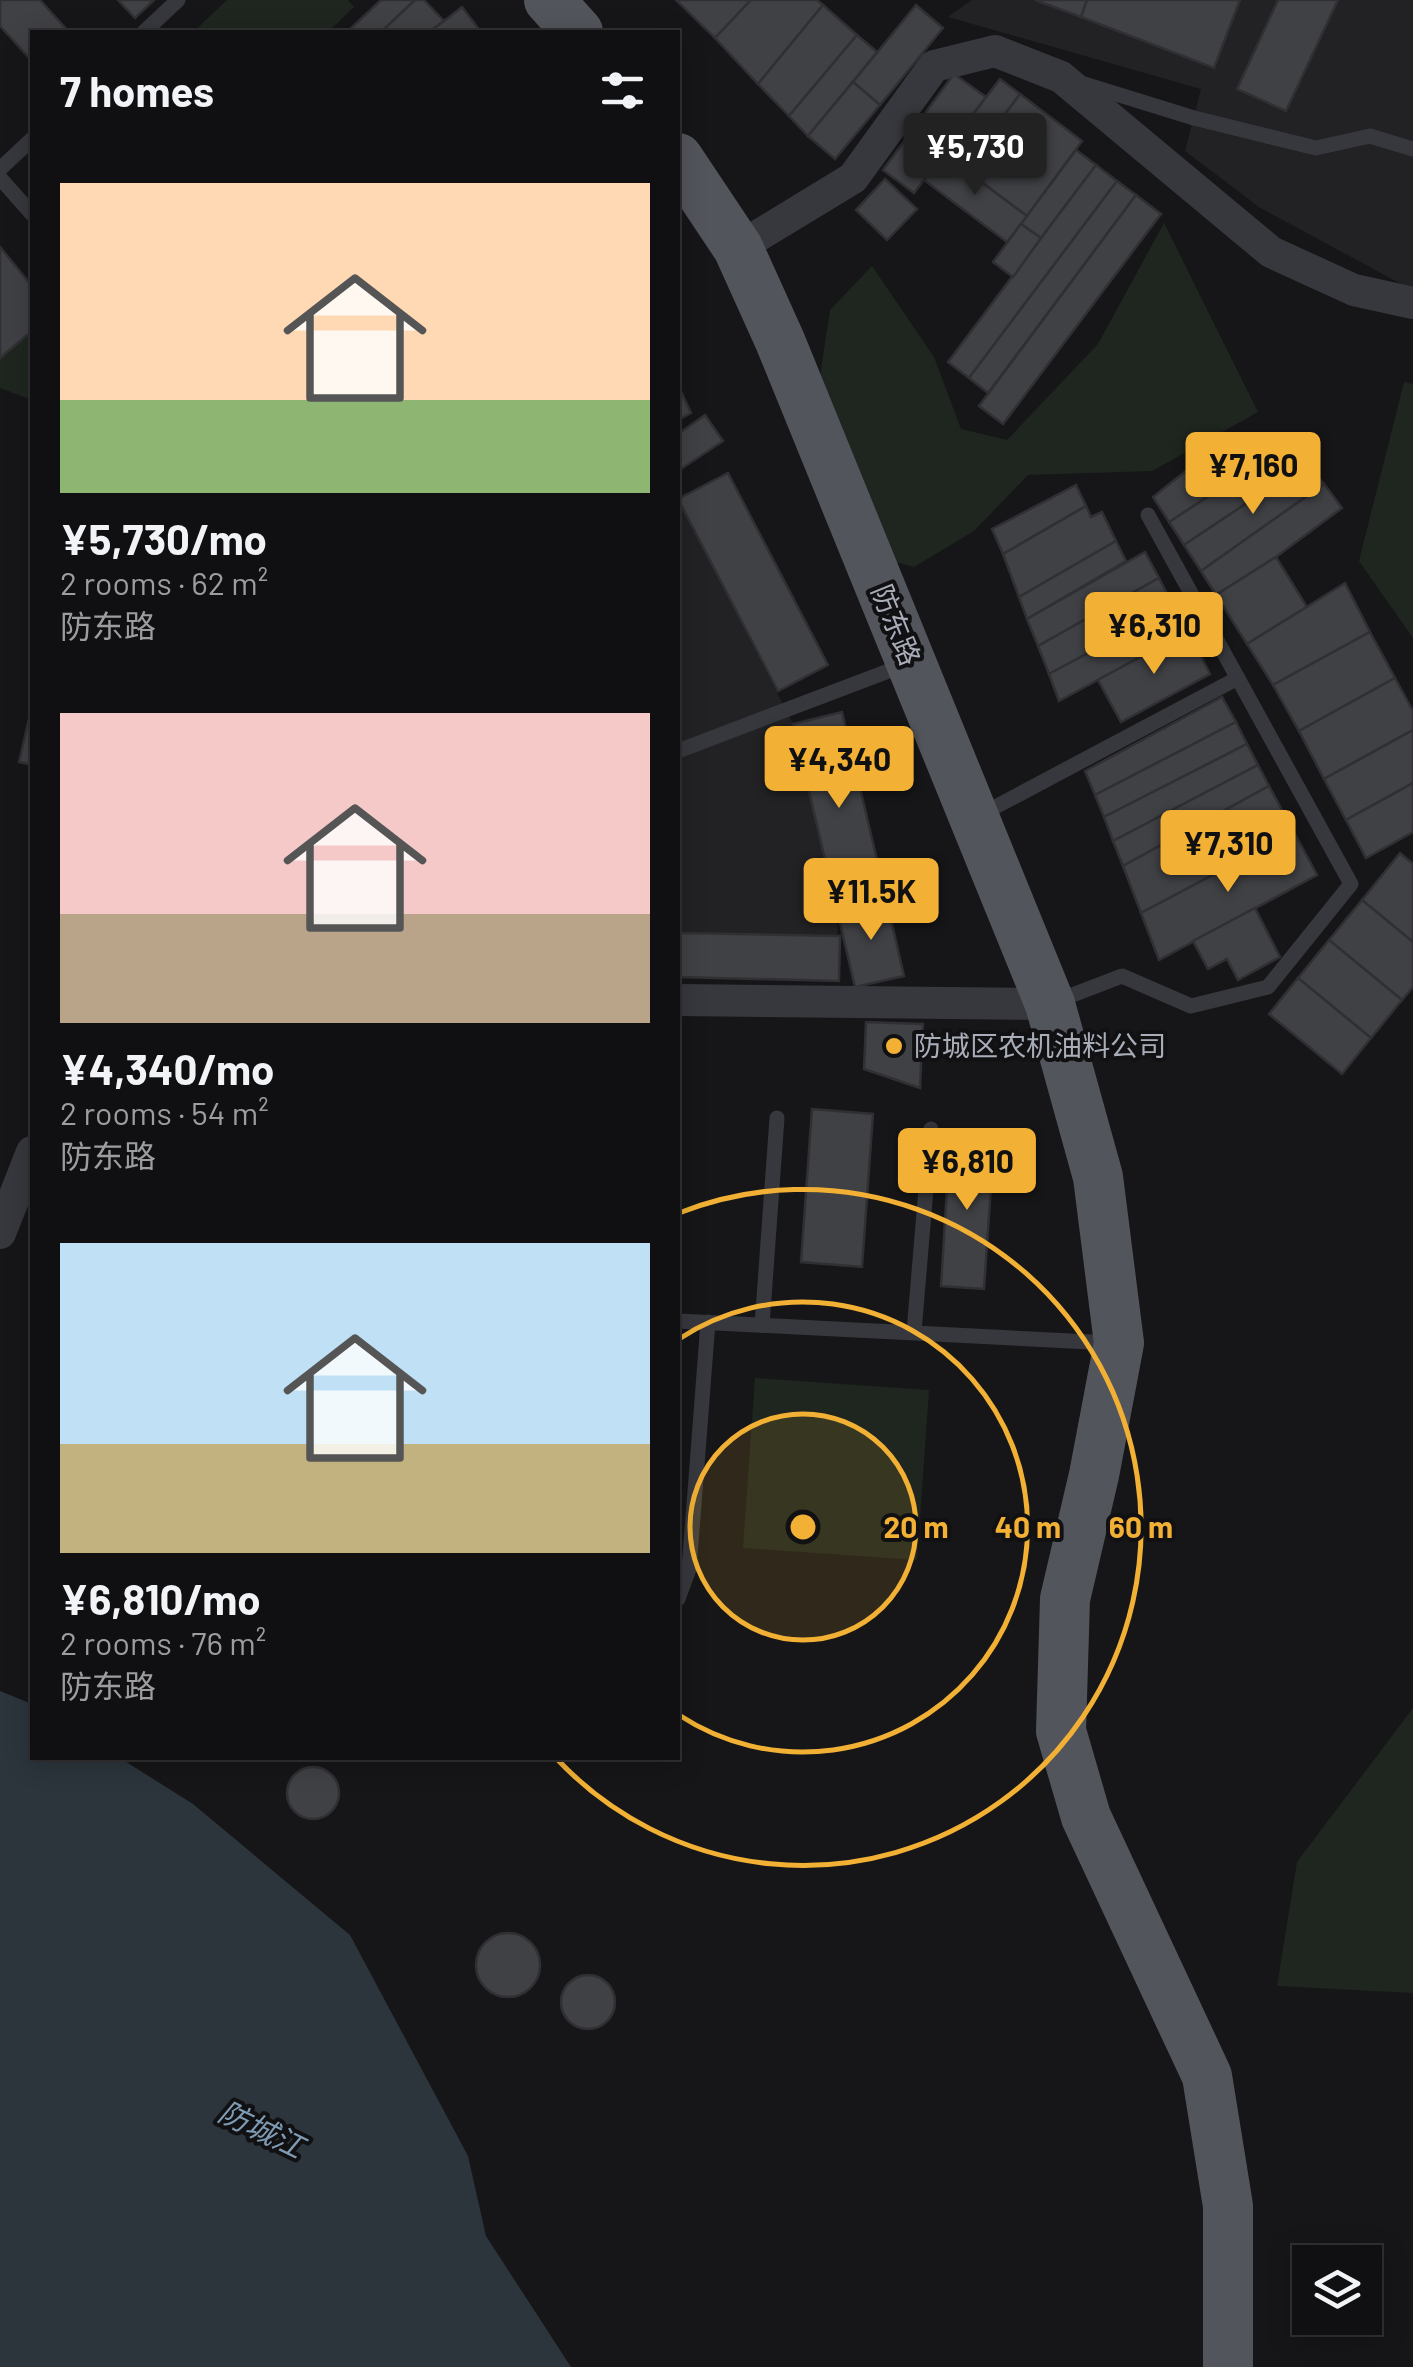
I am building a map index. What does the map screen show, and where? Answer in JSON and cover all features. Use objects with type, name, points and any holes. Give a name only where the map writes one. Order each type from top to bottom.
[{"type":"main road","points":[[548,0],[576,30]]},
{"type":"main road","name":"防东路","points":[[680,161],[738,248],[780,341],[1050,1004],[1098,1178],[1119,1344],[1065,1599],[1061,1731],[1086,1817],[1207,2076],[1228,2206],[1228,2367]]},
{"type":"street","points":[[738,248],[853,178],[934,66],[995,51],[1061,77],[1271,252],[1354,290],[1413,303]]},
{"type":"street","points":[[680,1000],[1050,1004]]},
{"type":"street","points":[[0,1233],[30,1157]]},
{"type":"lane","points":[[146,30],[178,0]]},
{"type":"lane","points":[[1061,77],[1194,118],[1316,148],[1370,136],[1413,149]]},
{"type":"lane","points":[[0,170],[30,140]]},
{"type":"lane","points":[[0,178],[30,212]]},
{"type":"lane","points":[[1050,1004],[1122,976],[1191,1006],[1268,987],[1351,884],[1148,514]]},
{"type":"lane","points":[[680,750],[911,662]]},
{"type":"lane","points":[[974,818],[1238,678]]},
{"type":"lane","points":[[762,1325],[777,1118]]},
{"type":"lane","points":[[914,1332],[931,1129]]},
{"type":"lane","points":[[680,1321],[1119,1344]]},
{"type":"lane","points":[[680,1594],[689,1569],[708,1322]]},
{"type":"shaded area","points":[[227,0],[348,0],[354,7],[330,30],[195,30]]},
{"type":"shaded area","points":[[972,0],[1413,0],[1413,287],[1259,207],[1185,151],[1201,89],[948,17]]},
{"type":"shaded area","points":[[1164,223],[1258,412],[1152,471],[1028,475],[974,531],[914,567],[885,559],[819,383],[830,310],[872,266],[934,357],[961,429],[1007,440],[1098,344]]},
{"type":"shaded area","points":[[30,333],[30,399],[0,388],[0,358]]},
{"type":"shaded area","points":[[1404,382],[1413,384],[1413,638],[1359,561]]},
{"type":"shaded area","points":[[680,503],[793,724],[837,910],[839,981],[680,977]]},
{"type":"shaded area","points":[[755,1378],[929,1390],[917,1560],[743,1548]]},
{"type":"shaded area","points":[[1413,1708],[1413,1993],[1277,1986],[1297,1862]]},
{"type":"water","name":"防城江","points":[[0,1691],[30,1703],[30,1760],[123,1760],[193,1804],[350,1935],[468,2156],[486,2236],[571,2367],[0,2367]]},
{"type":"building","points":[[0,0],[40,0],[67,30],[30,30],[30,59],[0,26]]},
{"type":"building","points":[[118,0],[154,0],[135,18]]},
{"type":"building","points":[[381,0],[415,0],[383,30],[349,30]]},
{"type":"building","points":[[415,0],[424,0],[444,21],[432,30],[383,30]]},
{"type":"building","points":[[676,0],[751,0],[715,38]]},
{"type":"building","points":[[751,0],[817,0],[823,5],[758,84],[715,38]]},
{"type":"building","points":[[1035,0],[1087,0],[1081,17]]},
{"type":"building","points":[[1087,0],[1240,0],[1214,68],[1081,17]]},
{"type":"building","points":[[1278,0],[1338,0],[1286,111],[1237,89]]},
{"type":"building","points":[[823,5],[857,35],[789,116],[758,84]]},
{"type":"building","points":[[916,5],[943,28],[880,105],[853,82]]},
{"type":"building","points":[[462,7],[479,30],[432,30]]},
{"type":"building","points":[[857,35],[877,52],[808,136],[789,116]]},
{"type":"building","points":[[954,74],[986,97],[914,193],[883,170]]},
{"type":"building","points":[[1000,79],[1020,94],[964,169],[943,154]]},
{"type":"building","points":[[853,82],[880,105],[835,159],[808,136]]},
{"type":"building","points":[[1020,94],[1082,141],[1027,216],[964,169]]},
{"type":"building","points":[[1076,150],[1096,165],[1041,238],[1021,224]]},
{"type":"building","points":[[943,154],[1027,216],[1007,242],[924,180]]},
{"type":"building","points":[[1096,165],[1117,181],[969,378],[948,362]]},
{"type":"building","points":[[885,179],[917,209],[887,240],[856,210]]},
{"type":"building","points":[[1117,181],[1136,195],[988,393],[969,378]]},
{"type":"building","points":[[1136,195],[1161,214],[1003,424],[979,406]]},
{"type":"building","points":[[1021,224],[1041,238],[1013,277],[993,262]]},
{"type":"building","points":[[0,247],[30,284],[30,333],[0,358]]},
{"type":"building","points":[[680,389],[691,413],[680,419]]},
{"type":"building","points":[[705,415],[723,441],[680,470],[680,433]]},
{"type":"building","points":[[1290,442],[1307,463],[1184,545],[1169,522]]},
{"type":"building","points":[[1221,443],[1248,470],[1169,522],[1153,497]]},
{"type":"building","points":[[1307,463],[1324,484],[1201,571],[1184,545]]},
{"type":"building","points":[[728,473],[828,665],[778,691],[680,498]]},
{"type":"building","points":[[1324,484],[1342,508],[1216,595],[1201,571]]},
{"type":"building","points":[[1076,485],[1086,506],[1003,554],[992,529]]},
{"type":"building","points":[[1086,506],[1091,517],[1102,512],[1116,541],[1019,597],[1003,554]]},
{"type":"building","points":[[1116,541],[1126,561],[1027,619],[1019,597]]},
{"type":"building","points":[[1145,552],[1159,578],[1038,646],[1027,619]]},
{"type":"building","points":[[1276,557],[1307,607],[1247,644],[1216,595]]},
{"type":"building","points":[[1159,578],[1174,607],[1049,674],[1038,646]]},
{"type":"building","points":[[1345,583],[1370,632],[1273,685],[1247,644]]},
{"type":"building","points":[[1174,607],[1188,631],[1059,701],[1049,674]]},
{"type":"building","points":[[1188,631],[1210,674],[1121,722],[1098,680]]},
{"type":"building","points":[[1370,632],[1395,678],[1299,731],[1273,685]]},
{"type":"building","points":[[1395,678],[1413,711],[1413,730],[1324,779],[1299,731]]},
{"type":"building","points":[[1222,697],[1236,722],[1095,795],[1085,771]]},
{"type":"building","points":[[842,712],[886,898],[837,910],[793,724]]},
{"type":"building","points":[[30,715],[30,765],[19,762]]},
{"type":"building","points":[[1236,722],[1247,744],[1104,817],[1095,795]]},
{"type":"building","points":[[1413,730],[1413,783],[1346,820],[1324,779]]},
{"type":"building","points":[[1247,744],[1258,765],[1113,841],[1104,817]]},
{"type":"building","points":[[1258,765],[1269,786],[1123,866],[1113,841]]},
{"type":"building","points":[[1413,783],[1413,832],[1366,858],[1346,820]]},
{"type":"building","points":[[1269,786],[1294,832],[1141,913],[1123,866]]},
{"type":"building","points":[[1294,832],[1317,875],[1159,960],[1141,913]]},
{"type":"building","points":[[1400,853],[1413,864],[1413,942],[1362,900]]},
{"type":"building","points":[[886,898],[904,976],[855,987],[837,910]]},
{"type":"building","points":[[1362,900],[1413,942],[1413,987],[1402,1000],[1329,940]]},
{"type":"building","points":[[1255,908],[1280,957],[1238,980],[1227,959],[1208,969],[1193,941]]},
{"type":"building","points":[[680,933],[840,936],[839,981],[680,977]]},
{"type":"building","points":[[1329,940],[1402,1000],[1371,1038],[1298,978]]},
{"type":"building","points":[[1298,978],[1371,1038],[1342,1074],[1269,1014]]},
{"type":"building","name":"防城区农机油料公司","points":[[866,1022],[923,1024],[920,1088],[864,1069]]},
{"type":"building","points":[[812,1109],[873,1114],[862,1267],[801,1262]]},
{"type":"building","points":[[950,1139],[994,1141],[984,1289],[941,1286]]},
{"type":"building","points":[[313,1767],[331,1775],[339,1793],[331,1811],[313,1819],[295,1811],[287,1793],[295,1775]]},
{"type":"building","points":[[508,1933],[531,1942],[540,1965],[531,1988],[508,1997],[485,1988],[476,1965],[485,1942]]},
{"type":"building","points":[[588,1975],[607,1983],[615,2002],[607,2021],[588,2029],[569,2021],[561,2002],[569,1983]]},
{"type":"place","name":"防城区农机油料公司","points":[[894,1046]]}]
